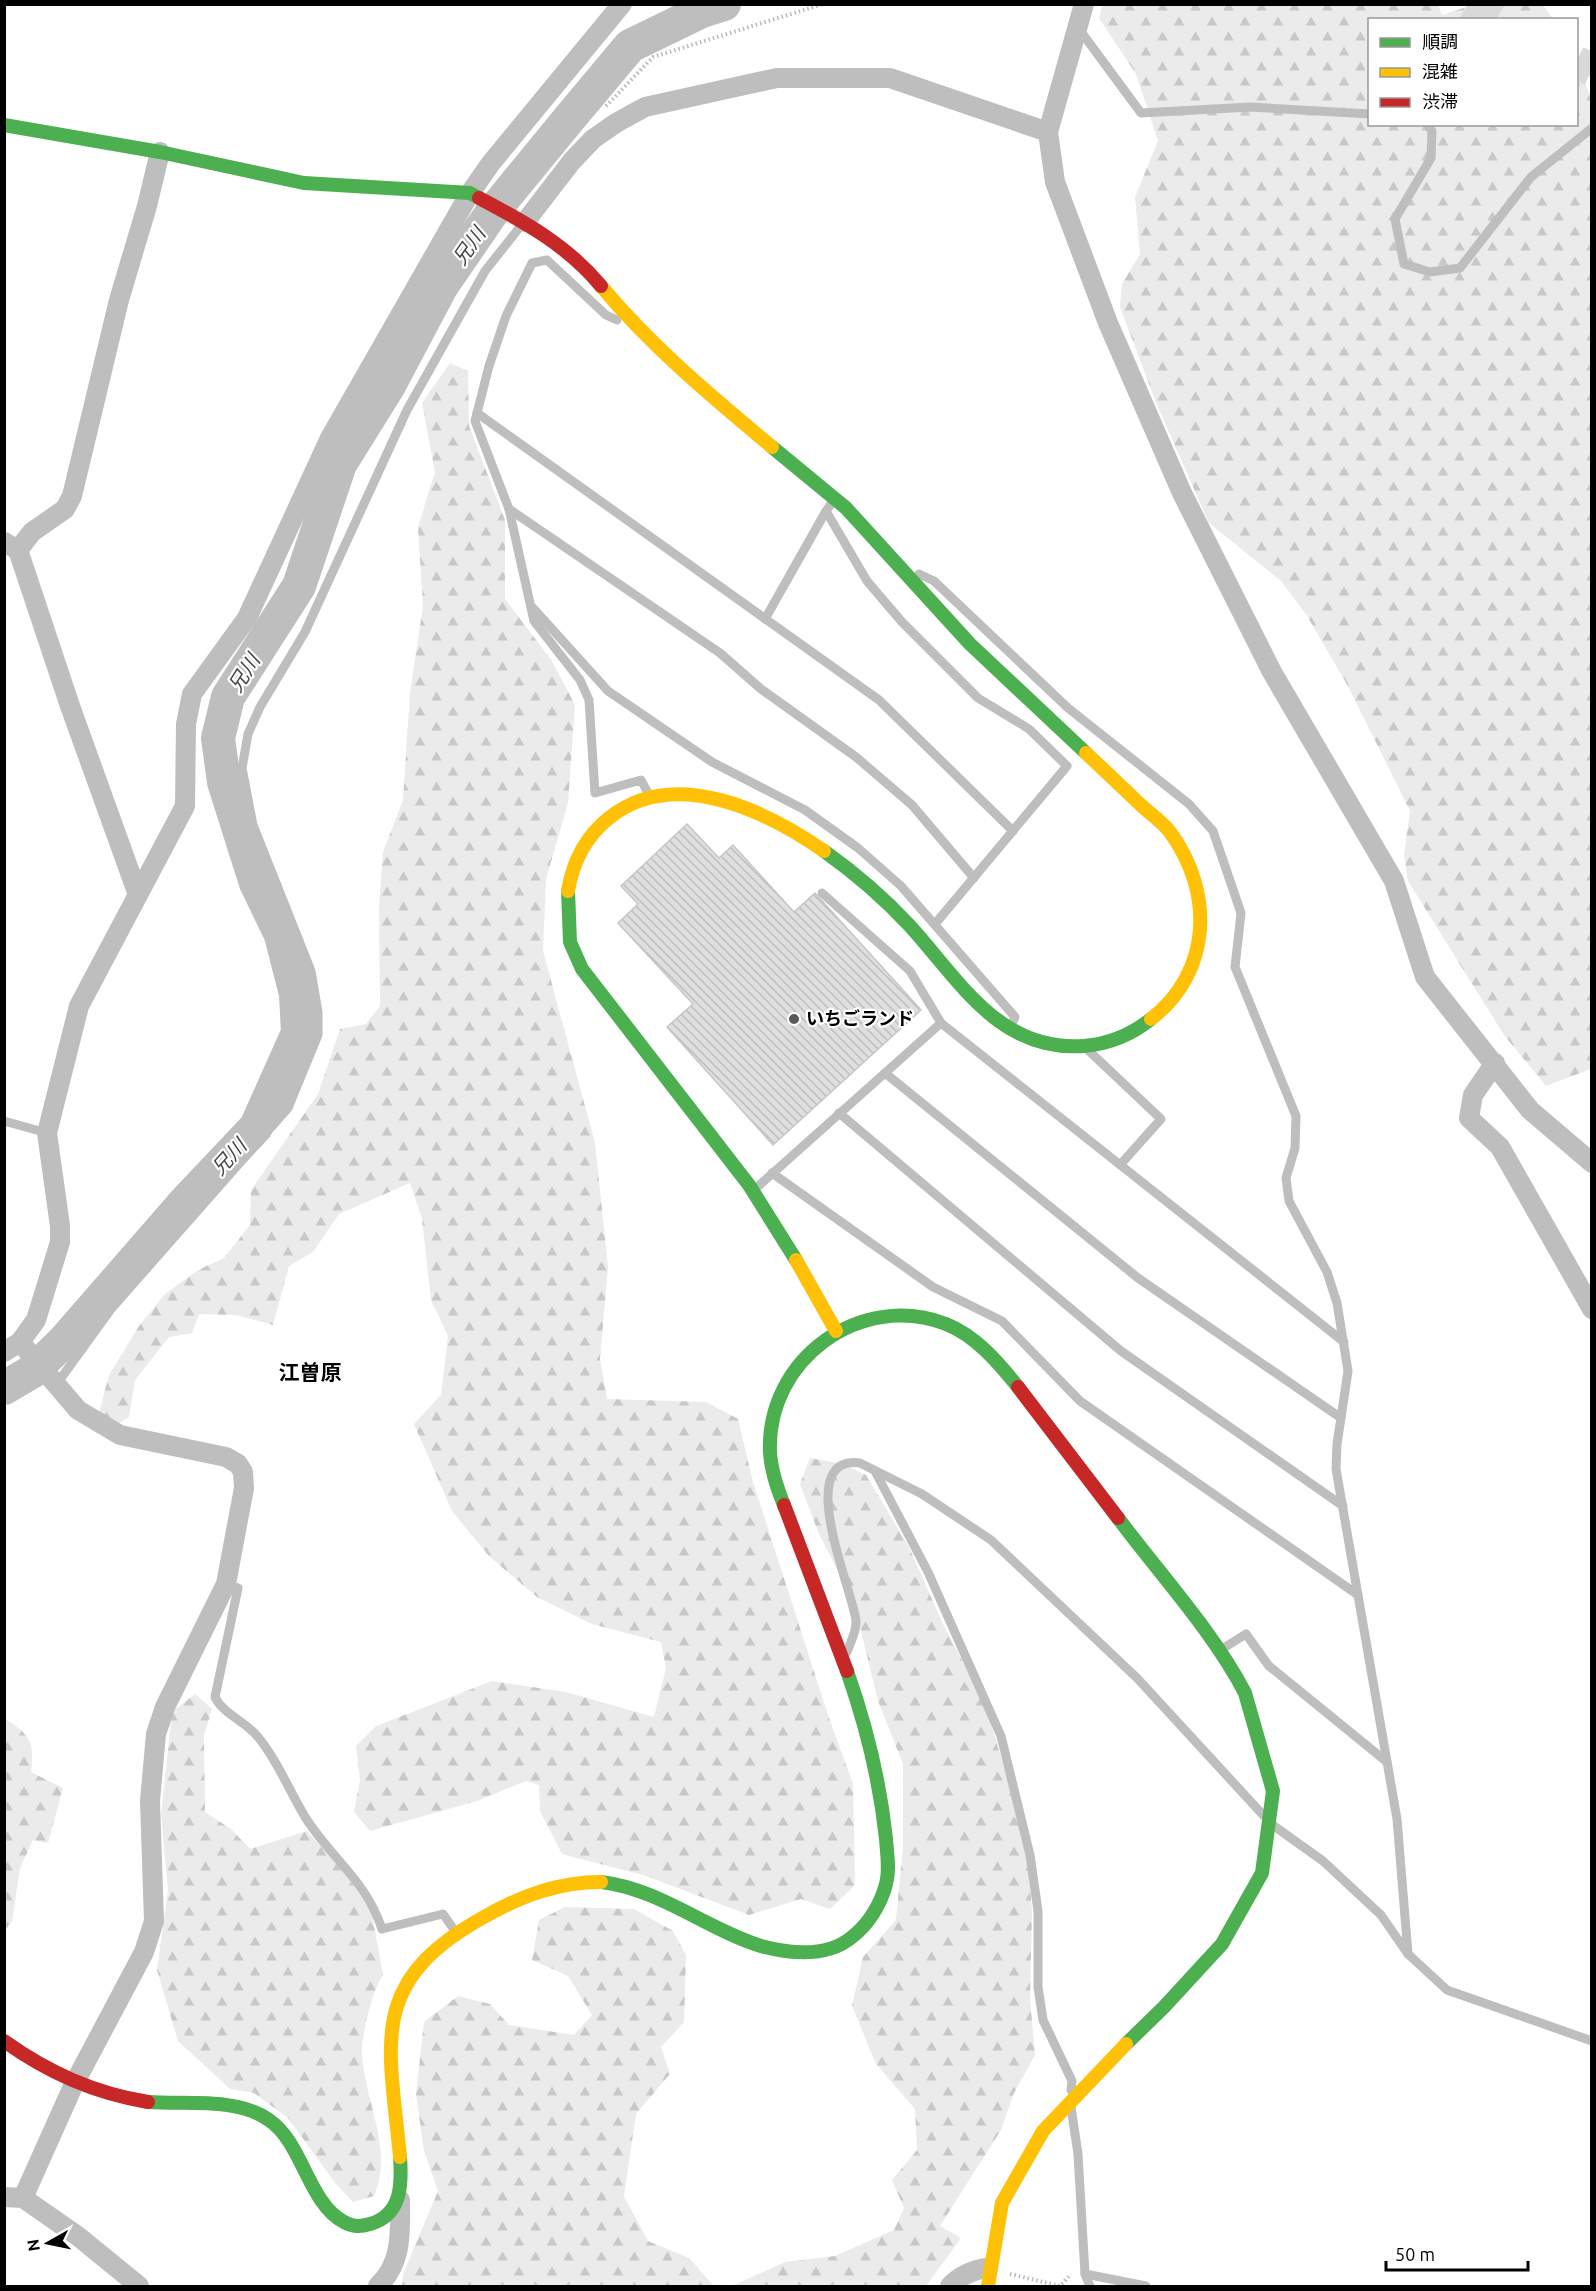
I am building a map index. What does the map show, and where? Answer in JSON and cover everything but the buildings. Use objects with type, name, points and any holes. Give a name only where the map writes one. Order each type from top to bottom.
[{"type":"street","points":[[139,2286],[79,2237],[14,2197],[144,1952],[154,1921],[150,1801],[156,1734],[165,1707],[226,1584],[244,1488],[243,1472],[238,1464],[226,1457],[120,1435],[78,1410],[18,1350],[36,1320],[60,1242],[60,1226],[47,1133],[79,1006],[137,892],[185,806],[186,724],[192,694],[247,618],[330,438],[475,195],[491,164],[622,4]]},
{"type":"street","points":[[1084,4],[1048,132],[1055,182],[1066,217],[1182,493],[1272,672],[1394,881],[1425,977],[1530,1110],[1592,1163]]},
{"type":"street","points":[[525,222],[593,139],[645,107],[777,78],[890,78],[1048,132]]},
{"type":"street","points":[[4,125],[160,152],[304,183],[475,195],[525,222],[563,248],[586,268],[629,320],[682,372],[835,498],[970,644],[1168,831],[1192,869],[1203,911],[1200,945],[1191,974],[1168,1006],[1131,1032],[1110,1042],[1068,1048],[1020,1036],[976,1002],[877,891],[830,855],[781,825],[719,798],[682,792],[649,795],[625,805],[597,826],[578,851],[566,884],[566,915],[572,950],[600,994],[753,1190],[836,1332]]},
{"type":"street","points":[[137,892],[11,546],[65,509],[72,496],[118,300],[147,206],[160,152]]},
{"type":"street","points":[[1495,1063],[1473,1095],[1469,1118],[1500,1147],[1592,1309]]},
{"type":"street","points":[[378,2286],[397,2261],[400,2238],[402,2182],[389,2061],[390,2032],[395,2008],[414,1970],[428,1955],[456,1933],[502,1906],[541,1890],[576,1884],[617,1884],[691,1912],[745,1941],[794,1954],[828,1951],[850,1941],[868,1923],[886,1886],[886,1845],[881,1789],[859,1705],[782,1498],[770,1454],[772,1418],[780,1394],[808,1353],[836,1332],[867,1319],[924,1318],[965,1333],[988,1352],[1025,1396],[1245,1690],[1270,1761],[1274,1826],[1266,1861],[1255,1892],[1220,1950],[1070,2102],[1026,2155],[1008,2188],[997,2216],[988,2277],[974,2270],[950,2286]]},
{"type":"street","points":[[4,2041],[39,2065],[74,2084],[132,2099],[171,2104],[229,2105],[249,2110],[270,2120],[287,2136],[324,2205],[333,2215],[353,2226],[376,2223],[388,2214],[400,2199]]},
{"type":"lane","points":[[1078,27],[1141,114],[1250,107],[1368,114]]},
{"type":"lane","points":[[1428,126],[1432,131],[1431,158],[1395,219],[1404,264],[1430,272],[1461,268],[1532,177],[1592,128]]},
{"type":"lane","points":[[55,1386],[111,1309],[288,1108],[314,1045],[318,1035],[318,1012],[311,971],[253,825],[242,768],[248,735],[260,707],[305,632],[407,410],[485,271],[525,222]]},
{"type":"lane","points":[[649,795],[641,780],[595,793],[589,700],[580,680],[534,621],[509,509],[475,421],[489,366],[506,316],[532,263],[547,260],[677,375],[682,372]]},
{"type":"lane","points":[[477,413],[879,700],[1013,831]]},
{"type":"lane","points":[[765,619],[835,498]]},
{"type":"lane","points":[[509,509],[720,653],[761,690],[856,757],[912,805],[974,878]]},
{"type":"lane","points":[[826,511],[867,581],[902,622],[978,698],[1029,729],[1067,766],[935,924]]},
{"type":"lane","points":[[901,567],[934,581],[1068,708],[1189,804],[1214,831],[1241,913],[1235,967],[1296,1116],[1294,1148],[1286,1178],[1289,1201],[1327,1272],[1337,1303],[1344,1342],[1348,1371],[1336,1469],[1397,1819],[1408,1954]]},
{"type":"lane","points":[[531,606],[608,691],[712,762],[805,810],[849,842],[901,886],[1016,1017],[1010,1028]]},
{"type":"lane","points":[[1038,738],[1051,722]]},
{"type":"lane","points":[[822,893],[910,971],[941,1023],[1344,1342]]},
{"type":"lane","points":[[753,1190],[941,1023]]},
{"type":"lane","points":[[1084,1046],[1161,1119],[1120,1165]]},
{"type":"lane","points":[[885,1073],[1138,1278],[1341,1418]]},
{"type":"lane","points":[[839,1113],[1121,1351],[1343,1506]]},
{"type":"lane","points":[[4,1121],[47,1133]]},
{"type":"lane","points":[[772,1173],[933,1287],[1002,1322],[1080,1401],[1358,1594]]},
{"type":"lane","points":[[843,1662],[856,1624],[848,1584],[829,1525],[827,1503],[831,1479],[838,1466],[849,1461],[860,1463],[922,1494],[991,1539],[1137,1678],[1274,1826],[1323,1861],[1381,1916],[1408,1954],[1447,1990],[1592,2041]]},
{"type":"lane","points":[[876,1473],[928,1572],[1002,1736],[1030,1855],[1038,1911],[1038,1987],[1043,2020],[1072,2081],[1070,2102],[1078,2154],[1085,2274],[1090,2286]]},
{"type":"lane","points":[[226,1584],[238,1588],[215,1697],[220,1707],[239,1718],[258,1737],[308,1820],[325,1844],[360,1883],[374,1905],[382,1929],[444,1914],[456,1933]]},
{"type":"lane","points":[[1218,1651],[1246,1634],[1269,1666],[1387,1762]]},
{"type":"lane","points":[[1085,2274],[1146,2286]]},
{"type":"path","points":[[593,139],[600,112],[653,57],[823,4]]},
{"type":"path","points":[[988,2277],[1060,2286],[1073,2271],[1085,2274]]},
{"type":"green space","points":[[1103,4],[1438,4],[1442,15],[1472,5],[1542,4],[1552,18],[1368,18],[1368,126],[1578,126],[1578,65],[1592,100],[1591,1069],[1546,1086],[1504,1035],[1408,881],[1404,855],[1410,811],[1349,688],[1306,614],[1281,581],[1209,523],[1157,405],[1120,307],[1122,284],[1140,254],[1135,197],[1158,141],[1136,74],[1099,18]]},
{"type":"green space","points":[[450,363],[468,371],[469,426],[505,520],[505,599],[552,661],[575,705],[568,803],[546,879],[543,951],[595,1143],[608,1267],[600,1359],[607,1399],[706,1402],[738,1419],[753,1482],[828,1715],[853,1784],[855,1885],[830,1909],[801,1899],[749,1915],[646,1876],[562,1854],[540,1811],[539,1785],[526,1781],[477,1801],[370,1831],[354,1812],[360,1780],[356,1746],[376,1726],[492,1681],[566,1692],[654,1717],[666,1668],[661,1642],[592,1624],[537,1597],[489,1556],[452,1511],[414,1424],[441,1395],[448,1336],[431,1300],[422,1219],[410,1183],[339,1214],[313,1252],[289,1266],[273,1325],[236,1315],[199,1314],[192,1333],[169,1337],[135,1380],[129,1417],[116,1425],[99,1413],[109,1375],[139,1326],[165,1294],[198,1270],[224,1258],[250,1225],[251,1190],[318,1094],[340,1029],[366,1024],[380,1006],[379,907],[383,852],[403,800],[410,693],[423,606],[418,527],[435,472],[422,403]]},
{"type":"green space","points":[[810,1458],[843,1464],[866,1475],[909,1547],[943,1624],[985,1704],[1026,1840],[1032,1911],[1030,1999],[1035,2055],[1014,2093],[1001,2130],[940,2226],[961,2238],[926,2286],[732,2286],[785,2262],[835,2256],[894,2230],[904,2208],[892,2180],[917,2150],[915,2109],[876,2064],[852,2006],[863,1957],[896,1920],[903,1847],[903,1764],[878,1701],[854,1602],[819,1534],[800,1484]]},
{"type":"green space","points":[[195,1694],[212,1709],[204,1735],[205,1812],[231,1829],[250,1849],[307,1831],[348,1877],[372,1914],[383,1975],[368,2014],[362,2055],[380,2144],[379,2179],[374,2196],[353,2202],[336,2184],[288,2118],[254,2093],[230,2089],[178,2041],[157,1970],[168,1890],[161,1815],[172,1712]]},
{"type":"green space","points":[[5,1719],[29,1740],[32,1754],[31,1772],[63,1788],[48,1843],[33,1840],[20,1868],[12,1921],[5,1930]]},
{"type":"green space","points":[[565,1907],[634,1909],[673,1931],[686,1955],[684,2022],[661,2047],[670,2074],[636,2114],[624,2196],[648,2241],[689,2258],[714,2286],[402,2286],[403,2274],[438,2191],[424,2151],[416,2094],[424,2022],[458,1996],[490,2004],[509,2025],[574,2035],[592,2015],[568,1976],[532,1960],[539,1920]]},
{"type":"waterway","name":"兄川","points":[[4,1388],[33,1371],[64,1341],[185,1202],[256,1127],[298,1033],[296,994],[281,935],[256,883],[224,782],[218,738],[228,697],[299,586],[340,464],[388,387],[441,287],[491,214],[568,120],[630,46],[702,11],[724,4]]},
{"type":"tunnel","points":[[1468,4],[1492,18]]},
{"type":"tunnel","points":[[1578,63],[1592,70]]},
{"type":"traffic: fast","points":[[4,125],[160,152],[304,183],[470,193],[479,198]]},
{"type":"traffic: fast","points":[[772,447],[846,508],[970,644],[1086,753]]},
{"type":"traffic: fast","points":[[824,851],[890,906],[984,1009],[1005,1025],[1028,1038],[1054,1045],[1093,1045],[1127,1034],[1151,1019]]},
{"type":"traffic: fast","points":[[568,891],[570,942],[582,969],[749,1185],[796,1260]]},
{"type":"traffic: fast","points":[[784,1505],[775,1479],[770,1452],[773,1419],[784,1389],[801,1362],[824,1341],[851,1326],[882,1317],[914,1316],[946,1324],[977,1343],[1018,1387]]},
{"type":"traffic: fast","points":[[1118,1518],[1218,1648],[1245,1693],[1273,1791],[1262,1873],[1222,1944],[1126,2044]]},
{"type":"traffic: fast","points":[[601,1882],[643,1893],[741,1939],[772,1949],[796,1952],[820,1951],[842,1944],[858,1932],[881,1899],[887,1879],[888,1862],[876,1775],[847,1671]]},
{"type":"traffic: fast","points":[[148,2102],[227,2105],[242,2108],[269,2120],[281,2130],[290,2143],[322,2201],[332,2213],[354,2226],[381,2220],[394,2206],[400,2188],[400,2157]]},
{"type":"traffic: slow","points":[[601,286],[661,350],[772,447]]},
{"type":"traffic: slow","points":[[1086,753],[1170,832],[1184,855],[1194,880],[1199,905],[1200,930],[1195,955],[1186,978],[1171,1000],[1151,1019]]},
{"type":"traffic: slow","points":[[568,891],[581,850],[593,833],[609,818],[634,803],[662,795],[690,795],[719,800],[747,809],[775,821],[824,851]]},
{"type":"traffic: slow","points":[[796,1260],[836,1331]]},
{"type":"traffic: slow","points":[[400,2157],[392,2080],[391,2047],[394,2018],[403,1991],[420,1966],[446,1941],[484,1917],[512,1903],[555,1888],[601,1882]]},
{"type":"traffic: slow","points":[[988,2286],[1002,2203],[1043,2131],[1126,2044]]},
{"type":"traffic: jam","points":[[479,198],[545,236],[574,259],[601,286]]},
{"type":"traffic: jam","points":[[1018,1387],[1118,1518]]},
{"type":"traffic: jam","points":[[784,1505],[847,1671]]},
{"type":"traffic: jam","points":[[4,2041],[38,2063],[73,2080],[109,2093],[148,2102]]},
{"type":"place","name":"いちごランド","points":[[794,1019]]},
{"type":"district","name":"江曽原","points":[[310,1373]]}]
